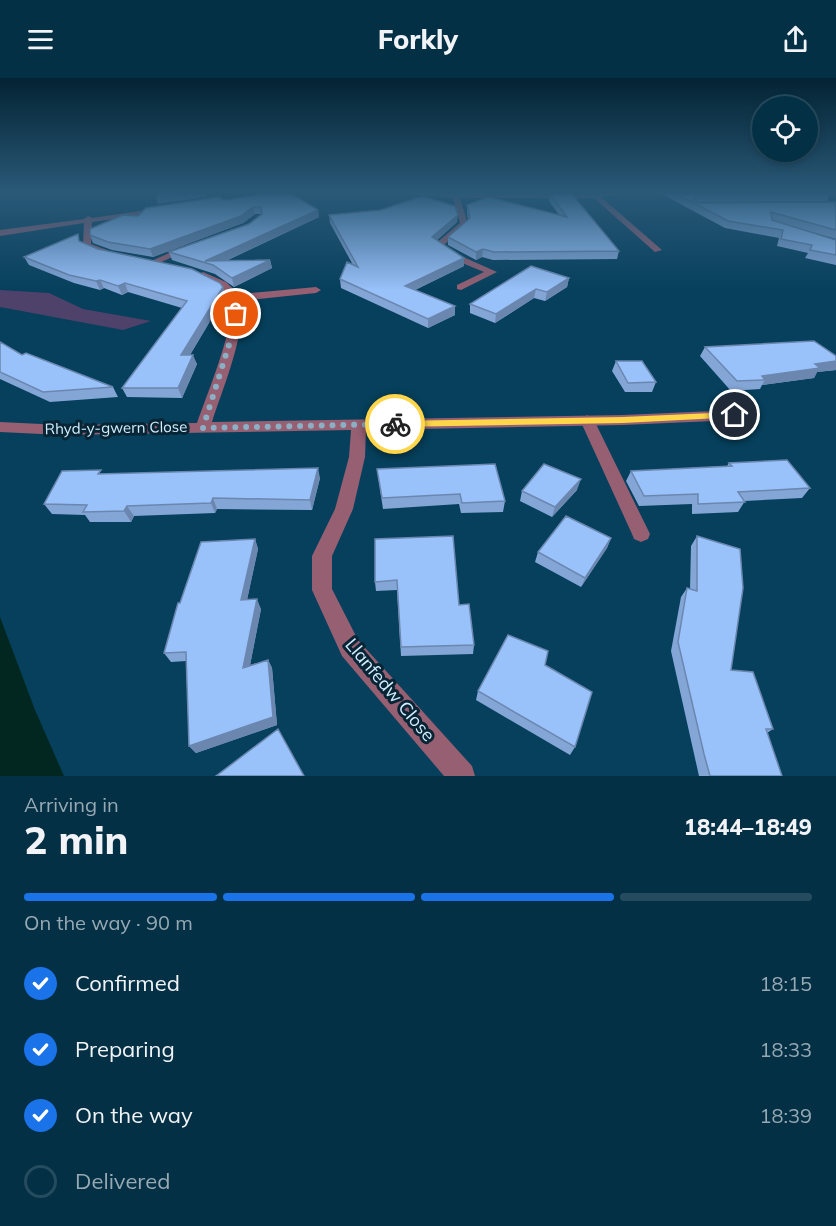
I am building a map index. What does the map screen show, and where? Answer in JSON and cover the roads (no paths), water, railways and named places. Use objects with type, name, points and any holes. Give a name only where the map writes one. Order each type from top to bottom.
[{"type":"street","points":[[0,233],[49,225]]},
{"type":"street","points":[[88,225],[87,245],[119,256]]},
{"type":"street","points":[[461,287],[492,272],[458,258],[438,245],[463,225]]},
{"type":"street","points":[[629,225],[658,250]]},
{"type":"street","points":[[171,266],[148,261],[195,245]]},
{"type":"street","points":[[188,271],[203,275],[229,288],[236,298],[234,329],[203,428]]},
{"type":"street","points":[[236,298],[316,290]]},
{"type":"street","points":[[293,292],[295,304]]},
{"type":"street","name":"Rhyd-y-gwern Close","points":[[0,427],[62,430],[203,428],[735,415]]},
{"type":"street","points":[[587,420],[641,534]]},
{"type":"street","name":"Llanfedw Close","points":[[359,425],[357,457],[344,509],[322,556],[322,590],[350,648],[462,776]]}]
